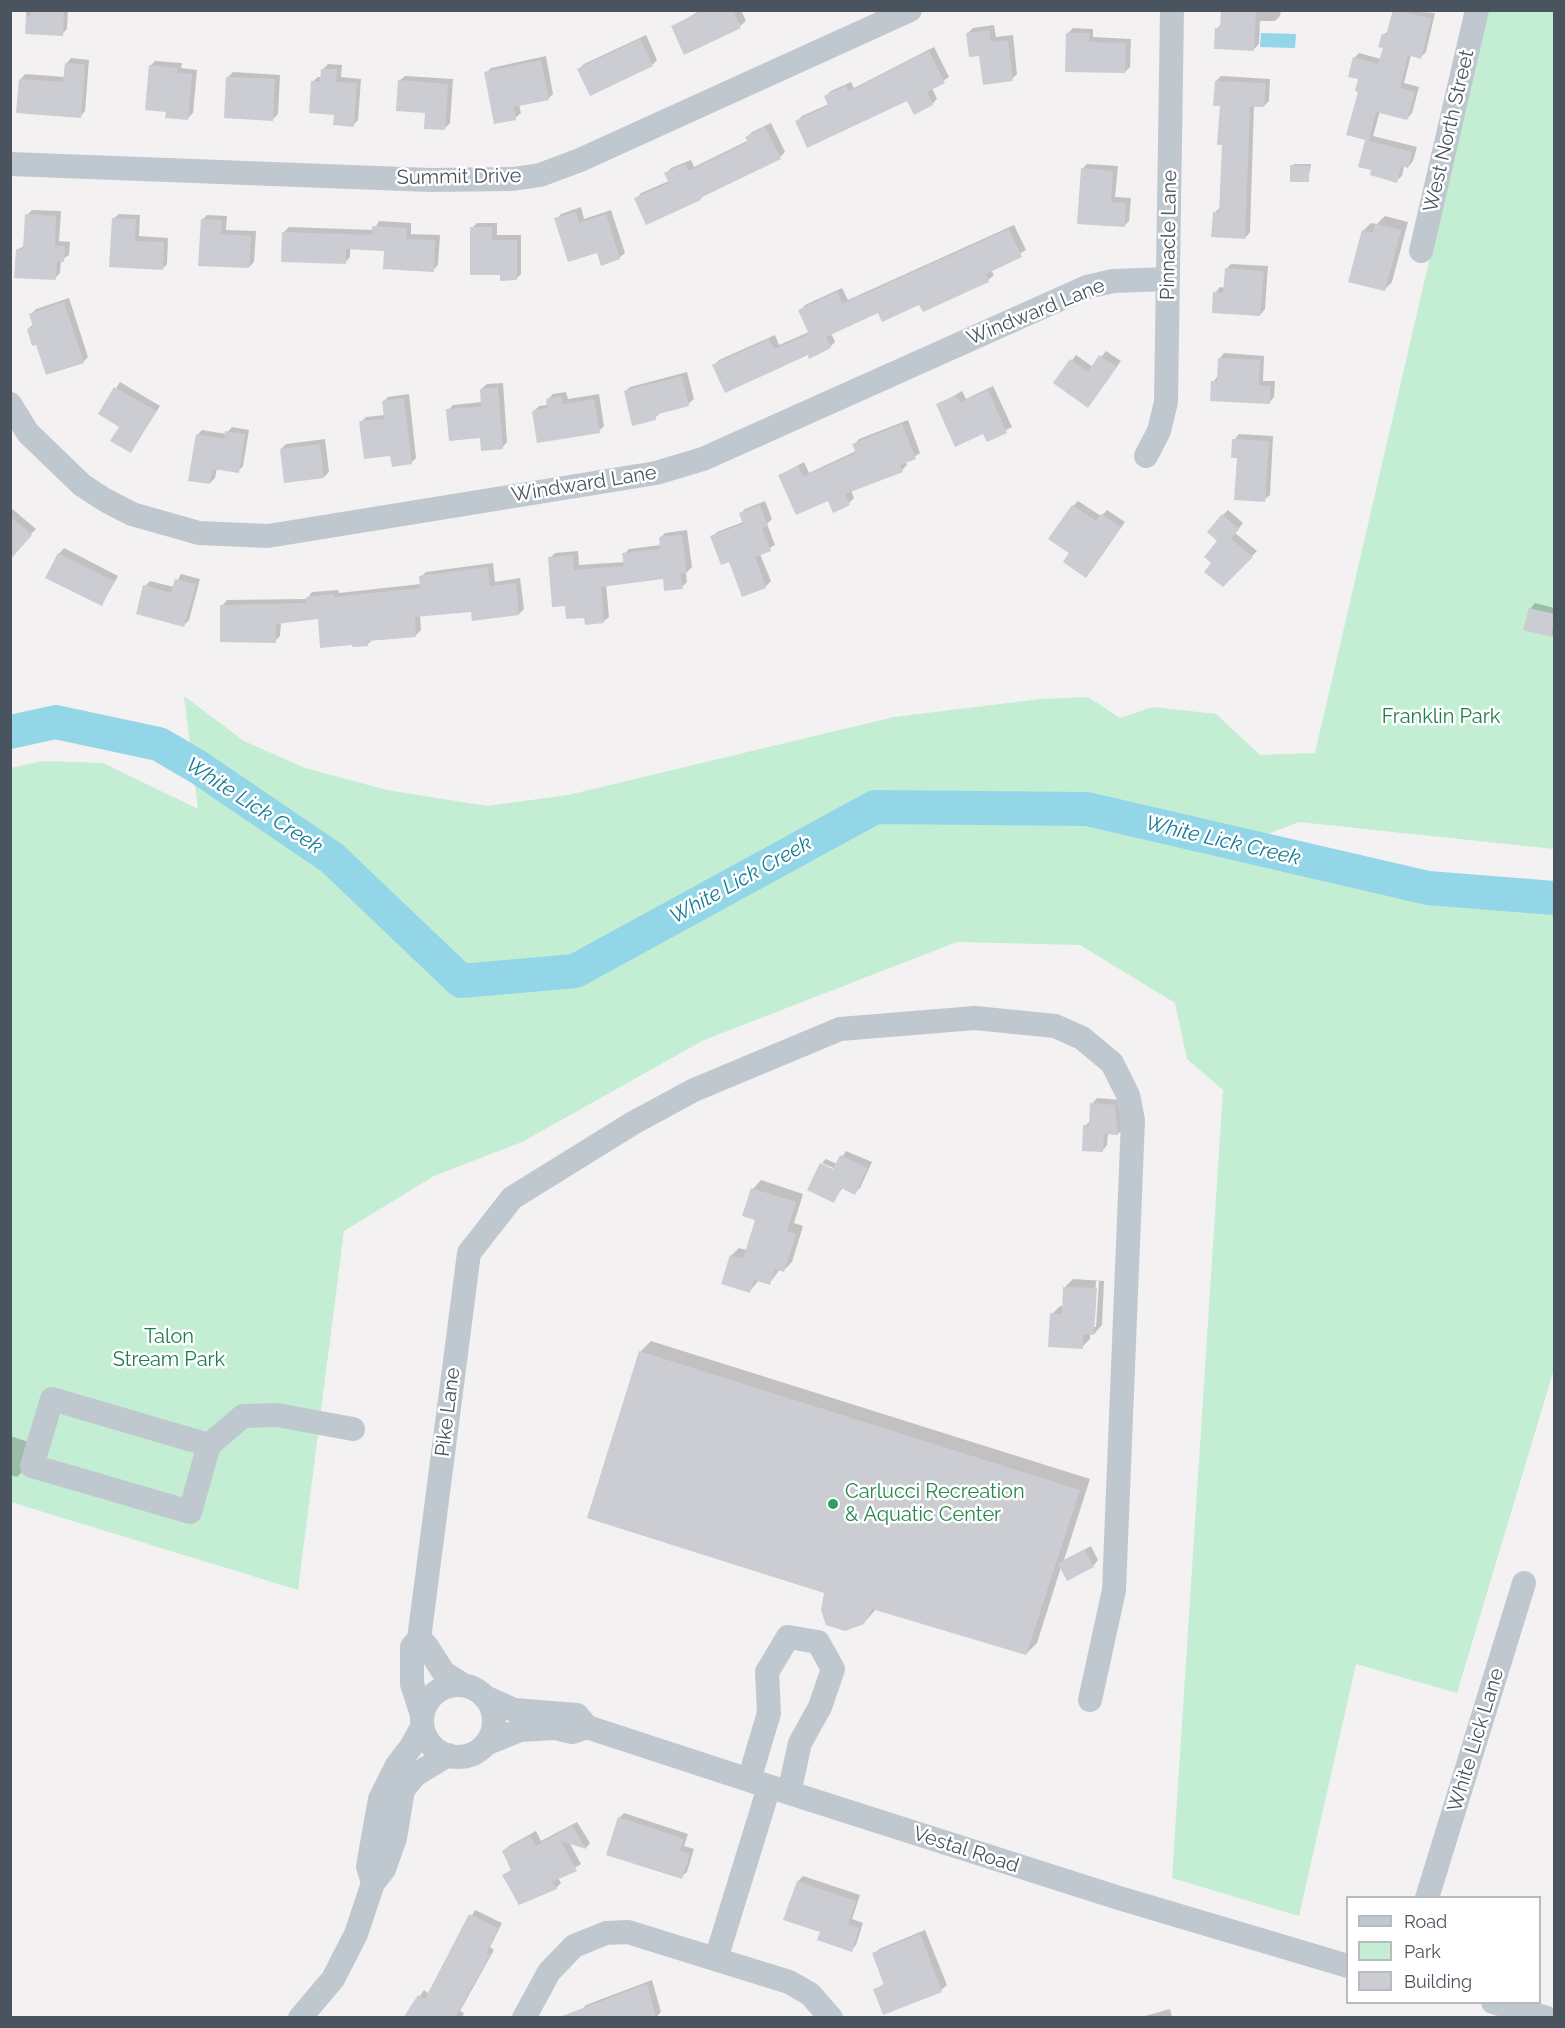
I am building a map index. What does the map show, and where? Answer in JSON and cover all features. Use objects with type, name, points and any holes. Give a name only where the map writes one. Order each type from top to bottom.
[{"type":"street","name":"Summit Drive","points":[[10,164],[430,180],[501,179],[540,175],[910,10]]},
{"type":"street","name":"Pinnacle Lane","points":[[1146,456],[1159,431],[1166,402],[1172,10]]},
{"type":"street","name":"West North Street","points":[[1421,251],[1477,10]]},
{"type":"street","name":"Windward Lane","points":[[10,405],[28,433],[82,485],[105,501],[132,514],[199,533],[268,536],[665,471],[704,459],[1087,287],[1113,281],[1168,279]]},
{"type":"street","name":"Pike Lane","points":[[422,1721],[411,1670],[412,1647],[419,1639],[469,1253],[512,1198],[633,1123],[694,1090],[840,1029],[975,1018],[1055,1026],[1082,1038],[1112,1063],[1128,1095],[1133,1120],[1114,1590],[1090,1700]]},
{"type":"street","points":[[209,1445],[52,1399],[32,1466],[190,1512],[209,1445],[243,1416],[277,1415],[353,1429]]},
{"type":"street","name":"White Lick Lane","points":[[1428,1896],[1524,1583]]},
{"type":"street","points":[[716,1959],[769,1787],[767,1672],[788,1637],[818,1642],[833,1669],[820,1707],[800,1743],[769,1787]]},
{"type":"street","points":[[419,1639],[426,1645],[444,1673],[485,1697],[494,1714],[494,1723],[486,1744],[468,1756],[448,1755],[432,1746],[422,1721]]},
{"type":"street","points":[[373,1883],[368,1866],[380,1799],[397,1765],[411,1748],[427,1702],[446,1686],[463,1685]]},
{"type":"street","name":"Vestal Road","points":[[485,1697],[514,1710],[577,1715],[588,1727],[769,1787],[1119,1898],[1346,1965]]},
{"type":"street","name":"Vestal Road","points":[[486,1744],[520,1730],[555,1728],[572,1732],[588,1727]]},
{"type":"street","points":[[300,2018],[318,2000],[347,1955],[363,1917],[373,1883],[384,1869],[395,1838],[403,1790],[415,1775],[448,1755]]},
{"type":"street","points":[[524,2018],[558,1960],[574,1946],[606,1933],[642,1935],[796,1985],[810,1994],[831,2018]]},
{"type":"street","points":[[1500,2004],[1547,2018]]},
{"type":"green space","points":[[1487,11],[1554,11],[1554,849],[1299,822],[1241,844],[1428,888],[1554,898],[1554,1369],[1457,1693],[1356,1664],[1299,1916],[1172,1878],[1223,1090],[1187,1059],[1175,1003],[1080,945],[957,942],[704,1040],[522,1142],[434,1176],[344,1231],[298,1590],[11,1502],[10,768],[43,761],[103,763],[198,809],[184,696],[244,741],[305,768],[387,790],[487,806],[568,795],[894,717],[1041,699],[1088,697],[1120,718],[1153,707],[1216,714],[1260,755],[1315,753]]},
{"type":"water","points":[[1261,33],[1296,34],[1295,48],[1260,47]]},
{"type":"building","points":[[30,10],[64,10],[63,36],[25,34],[26,16],[30,16]]},
{"type":"building","points":[[705,10],[733,10],[741,28],[684,55],[671,26]]},
{"type":"building","points":[[1221,10],[1256,10],[1254,51],[1214,49],[1215,28],[1220,28]]},
{"type":"building","points":[[1393,10],[1431,18],[1421,59],[1408,55],[1400,88],[1415,92],[1407,120],[1376,112],[1369,141],[1412,152],[1408,168],[1401,166],[1397,183],[1370,175],[1371,170],[1358,167],[1365,140],[1346,135],[1358,92],[1355,91],[1358,79],[1348,77],[1353,57],[1378,64],[1383,48],[1378,47],[1382,34],[1386,35]]},
{"type":"building","points":[[989,30],[991,42],[1008,40],[1013,81],[983,85],[979,56],[969,57],[966,33]]},
{"type":"building","points":[[1066,33],[1089,33],[1089,42],[1126,43],[1125,73],[1065,72]]},
{"type":"building","points":[[640,39],[653,66],[590,96],[577,69]]},
{"type":"building","points":[[929,51],[945,83],[927,92],[933,105],[914,115],[907,101],[807,148],[795,121],[828,106],[824,96],[846,86],[848,92]]},
{"type":"building","points":[[541,60],[549,100],[514,107],[516,120],[494,124],[484,72]]},
{"type":"building","points":[[65,63],[85,64],[81,118],[16,113],[19,79],[63,82]]},
{"type":"building","points":[[149,65],[177,68],[177,73],[192,74],[188,120],[165,118],[166,112],[145,110]]},
{"type":"building","points":[[321,69],[337,69],[336,82],[357,83],[354,127],[333,125],[334,115],[309,113],[311,81],[320,82]]},
{"type":"building","points":[[226,77],[275,79],[273,121],[224,118]]},
{"type":"building","points":[[398,80],[448,84],[445,130],[424,129],[425,113],[396,111]]},
{"type":"building","points":[[1215,81],[1266,83],[1264,107],[1250,107],[1245,239],[1211,237],[1213,212],[1219,213],[1222,145],[1217,145],[1220,106],[1213,106]]},
{"type":"building","points":[[765,127],[781,159],[646,225],[634,198],[669,183],[664,173],[685,164],[689,171],[748,142],[745,137]]},
{"type":"building","points":[[1290,165],[1309,166],[1309,182],[1290,182]]},
{"type":"building","points":[[1081,168],[1113,171],[1111,202],[1126,203],[1125,227],[1077,224]]},
{"type":"building","points":[[576,212],[579,223],[606,214],[620,259],[601,266],[597,253],[568,262],[554,218]]},
{"type":"building","points":[[25,214],[56,216],[55,246],[65,246],[64,262],[57,261],[56,280],[14,278],[16,249],[23,249]]},
{"type":"building","points":[[112,218],[136,219],[135,241],[164,242],[163,270],[109,267]]},
{"type":"building","points":[[201,219],[222,220],[221,234],[251,236],[249,268],[198,266]]},
{"type":"building","points":[[1375,224],[1401,230],[1385,291],[1348,282],[1362,230],[1373,233]]},
{"type":"building","points":[[372,226],[407,228],[406,239],[435,240],[434,272],[383,269],[384,251],[346,249],[346,264],[281,262],[282,232],[372,235]]},
{"type":"building","points":[[470,227],[492,227],[492,240],[517,240],[517,280],[500,281],[500,275],[470,275]]},
{"type":"building","points":[[1009,229],[1022,257],[986,274],[989,282],[923,312],[919,305],[882,322],[878,313],[826,337],[831,348],[809,359],[808,355],[725,393],[712,365],[769,339],[774,349],[809,334],[798,310],[837,292],[842,304]]},
{"type":"building","points":[[1225,268],[1264,271],[1260,316],[1212,313],[1213,292],[1223,293]]},
{"type":"building","points":[[64,302],[84,363],[46,375],[36,345],[32,346],[27,329],[33,327],[29,314]]},
{"type":"building","points":[[1099,355],[1117,367],[1088,408],[1053,383],[1070,359],[1088,372]]},
{"type":"building","points":[[1218,358],[1260,360],[1259,385],[1270,386],[1270,404],[1210,401],[1211,381],[1217,381]]},
{"type":"building","points":[[682,376],[689,406],[655,415],[656,420],[632,426],[624,391]]},
{"type":"building","points":[[114,387],[156,411],[131,453],[110,441],[119,427],[98,414]]},
{"type":"building","points":[[498,387],[503,449],[481,451],[480,438],[449,441],[446,409],[481,407],[480,389]]},
{"type":"building","points":[[988,390],[1007,433],[987,442],[983,434],[955,447],[936,404],[956,395],[960,403]]},
{"type":"building","points":[[561,396],[563,404],[594,399],[600,433],[537,443],[532,411],[547,408],[546,399]]},
{"type":"building","points":[[404,398],[412,464],[392,467],[390,456],[364,459],[359,421],[384,419],[382,401]]},
{"type":"building","points":[[902,424],[916,459],[900,465],[903,472],[845,494],[850,505],[833,513],[828,501],[796,515],[778,475],[798,466],[803,477],[856,453],[852,444]]},
{"type":"building","points":[[225,431],[245,434],[239,473],[213,469],[210,484],[188,481],[196,434],[224,439]]},
{"type":"building","points":[[1232,439],[1269,441],[1265,502],[1234,500],[1237,458],[1231,458]]},
{"type":"building","points":[[320,444],[324,478],[284,483],[280,449]]},
{"type":"building","points":[[760,505],[768,526],[762,528],[771,551],[755,557],[766,588],[742,597],[729,562],[721,565],[710,536],[743,524],[739,513]]},
{"type":"building","points":[[1072,505],[1096,521],[1101,514],[1121,527],[1086,578],[1063,562],[1069,553],[1048,539]]},
{"type":"building","points":[[1222,514],[1239,529],[1231,539],[1253,557],[1223,587],[1204,572],[1211,563],[1204,557],[1217,541],[1207,532]]},
{"type":"building","points":[[10,516],[32,535],[10,560]]},
{"type":"building","points":[[682,535],[687,573],[680,574],[683,589],[664,591],[663,579],[601,587],[604,623],[585,625],[584,618],[566,619],[565,606],[552,607],[548,557],[573,555],[574,570],[624,566],[622,553],[660,549],[659,537]]},
{"type":"building","points":[[58,553],[114,581],[102,606],[45,578]]},
{"type":"building","points":[[488,567],[490,586],[516,583],[519,615],[472,621],[471,612],[415,617],[416,637],[368,641],[368,646],[320,648],[318,619],[276,624],[276,643],[220,642],[220,605],[306,603],[306,597],[334,594],[334,597],[420,588],[419,576]]},
{"type":"building","points":[[175,579],[196,584],[184,627],[136,614],[143,585],[171,593]]},
{"type":"building","points":[[1529,608],[1554,614],[1552,637],[1523,630]]},
{"type":"building","points":[[1090,1103],[1115,1105],[1118,1135],[1104,1134],[1103,1152],[1082,1151],[1083,1125],[1089,1126]]},
{"type":"building","points":[[840,1155],[867,1168],[855,1195],[841,1188],[834,1203],[807,1190],[820,1163],[833,1169]]},
{"type":"building","points":[[751,1188],[796,1202],[787,1231],[796,1234],[784,1272],[775,1269],[770,1285],[754,1280],[750,1293],[721,1284],[730,1255],[743,1259],[755,1220],[742,1216]]},
{"type":"building","points":[[1063,1287],[1097,1288],[1094,1335],[1083,1334],[1083,1349],[1048,1347],[1050,1313],[1062,1314]]},
{"type":"building","name":"Carlucci Recreation & Aquatic Center","points":[[639,1351],[1080,1490],[1026,1655],[872,1609],[864,1624],[845,1631],[826,1625],[821,1610],[824,1593],[587,1518]]},
{"type":"building","points":[[1085,1550],[1094,1567],[1067,1581],[1058,1564]]},
{"type":"building","points":[[618,1817],[684,1839],[680,1851],[690,1854],[682,1879],[606,1855]]},
{"type":"building","points":[[572,1826],[586,1849],[561,1841],[577,1871],[552,1882],[557,1889],[519,1905],[502,1875],[511,1870],[502,1851],[530,1836],[536,1846]]},
{"type":"building","points":[[797,1881],[856,1901],[848,1924],[859,1928],[852,1952],[817,1940],[820,1932],[783,1920]]},
{"type":"building","points":[[469,1914],[498,1928],[486,1953],[490,1955],[455,2018],[403,2018],[418,1995],[425,1999]]},
{"type":"building","points":[[920,1934],[942,1992],[883,2015],[873,1989],[884,1985],[872,1953]]},
{"type":"building","points":[[647,1984],[656,2018],[562,2018],[562,2016]]},
{"type":"waterway","name":"White Lick Creek","points":[[10,732],[56,722],[159,744],[198,767],[332,858],[461,981],[575,971],[875,807],[1087,809],[1428,888],[1554,898]]},
{"type":"place","name":"Carlucci Recreation & Aquatic Center","points":[[833,1504]]},
{"type":"park label","name":"Franklin Park","points":[[1441,717]]},
{"type":"park label","name":"Talon Stream Park","points":[[169,1348]]}]
